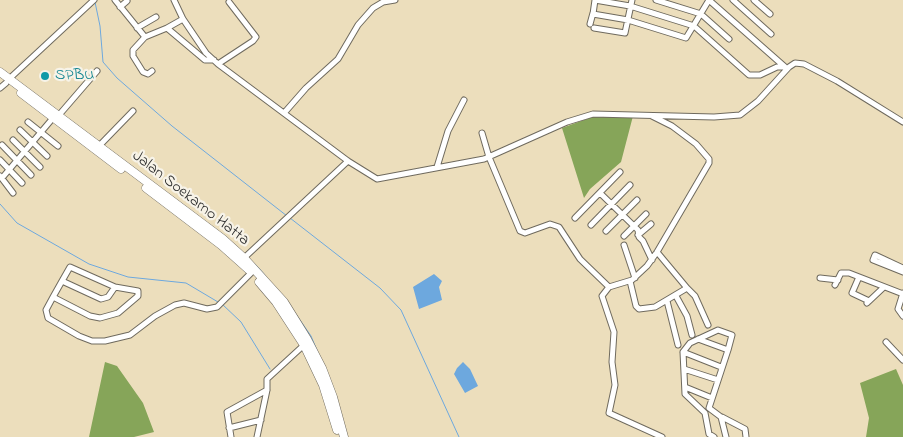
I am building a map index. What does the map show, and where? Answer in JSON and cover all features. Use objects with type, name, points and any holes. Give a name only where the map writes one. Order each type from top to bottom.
[{"type":"highway","name":"Jalan Soekarno Hatta","points":[[0,72],[5,81],[216,241],[251,273],[276,302],[304,345],[323,385],[338,437]]},
{"type":"highway","name":"Jalan Soekarno Hatta","points":[[55,118],[99,145],[246,256],[284,302],[307,339],[330,390],[344,437]]},
{"type":"street","points":[[115,0],[146,37]]},
{"type":"street","points":[[174,0],[183,19],[216,62]]},
{"type":"street","points":[[285,112],[308,86],[338,59],[358,25],[373,8],[383,2],[395,0]]},
{"type":"street","points":[[632,0],[630,6],[628,20],[624,33],[592,26],[595,0],[630,6],[694,26],[749,75],[760,75],[777,67],[786,68]]},
{"type":"street","points":[[656,0],[701,14],[729,39]]},
{"type":"street","points":[[593,13],[628,20],[686,38],[709,0],[786,68]]},
{"type":"street","points":[[733,0],[771,34]]},
{"type":"street","points":[[754,0],[770,14]]},
{"type":"street","points":[[5,81],[92,1]]},
{"type":"street","points":[[120,7],[127,1]]},
{"type":"street","points":[[216,62],[253,41],[256,37],[228,2]]},
{"type":"street","points":[[137,28],[156,17]]},
{"type":"street","points":[[152,71],[145,73],[133,54],[133,50],[146,37],[183,19]]},
{"type":"street","points":[[167,28],[202,57],[216,62],[348,161],[377,179],[489,157],[587,115],[619,113],[714,117],[740,115],[758,101],[786,68],[795,63],[804,64],[903,122]]},
{"type":"street","points":[[761,55],[766,51]]},
{"type":"street","points":[[13,193],[1,177],[18,161],[42,131],[69,104],[97,71]]},
{"type":"street","points":[[437,167],[448,131],[464,100]]},
{"type":"street","points":[[99,145],[132,111]]},
{"type":"street","points":[[652,114],[696,144],[710,163],[652,260],[633,279],[609,287],[602,296],[614,332],[612,362],[615,385],[609,413],[662,437]]},
{"type":"street","points":[[28,122],[42,131],[58,146]]},
{"type":"street","points":[[20,130],[47,156]]},
{"type":"street","points":[[482,133],[489,157],[521,232],[550,224],[559,227],[580,259],[609,287]]},
{"type":"street","points":[[13,140],[40,167]]},
{"type":"street","points":[[2,145],[31,175]]},
{"type":"street","points":[[0,160],[22,183]]},
{"type":"street","points":[[246,256],[348,161]]},
{"type":"street","points":[[576,218],[620,172]]},
{"type":"street","points":[[591,225],[630,185]]},
{"type":"street","points":[[600,193],[634,226],[652,260]]},
{"type":"street","points":[[606,231],[638,200]]},
{"type":"street","points":[[624,236],[646,214]]},
{"type":"street","points":[[638,234],[651,224]]},
{"type":"street","points":[[624,245],[633,279],[636,306],[639,309],[655,307],[687,288]]},
{"type":"street","points":[[657,252],[695,296],[708,325]]},
{"type":"street","points":[[903,268],[875,255],[873,260],[903,272]]},
{"type":"street","points":[[53,297],[90,316],[110,316],[126,306],[138,293],[130,289],[115,287],[70,266],[62,281],[53,297],[46,310],[48,318],[92,341],[119,339],[130,335],[155,316],[175,305],[184,304],[207,309],[217,307],[251,273]]},
{"type":"street","points":[[820,278],[837,282],[841,273],[859,276],[903,294],[898,309],[903,316]]},
{"type":"street","points":[[859,276],[852,293],[868,302],[884,287]]},
{"type":"street","points":[[62,281],[101,299],[108,297],[115,287]]},
{"type":"street","points":[[676,296],[687,316],[692,335]]},
{"type":"street","points":[[667,301],[678,345]]},
{"type":"street","points":[[704,414],[709,408],[732,335],[718,330],[690,343],[683,352],[684,394],[704,414],[709,434],[714,437]]},
{"type":"street","points":[[698,339],[728,350]]},
{"type":"street","points":[[886,342],[903,360]]},
{"type":"street","points":[[257,437],[267,390],[266,379],[304,345]]},
{"type":"street","points":[[683,352],[721,367]]},
{"type":"street","points":[[684,369],[718,380]]},
{"type":"street","points":[[685,387],[712,398]]},
{"type":"street","points":[[231,437],[227,412],[267,390]]},
{"type":"street","points":[[697,406],[700,393]]},
{"type":"street","points":[[709,408],[745,429],[746,437]]},
{"type":"street","points":[[724,418],[726,434]]},
{"type":"street","points":[[229,428],[261,420]]},
{"type":"green space","points":[[633,116],[621,162],[590,189],[584,198],[562,128],[592,117]]},
{"type":"green space","points":[[105,362],[117,366],[143,403],[154,432],[134,437],[89,437]]},
{"type":"green space","points":[[896,369],[903,385],[903,437],[866,437],[869,418],[860,383]]},
{"type":"water","points":[[434,274],[442,281],[439,287],[442,300],[419,309],[413,287]]},
{"type":"water","points":[[463,362],[470,369],[478,386],[465,393],[454,374]]},
{"type":"waterway","points":[[95,2],[100,26],[103,62],[117,78],[172,126],[287,216]]},
{"type":"waterway","points":[[0,204],[17,223],[89,264],[128,277],[186,283],[218,302]]},
{"type":"waterway","points":[[290,218],[380,288],[401,310],[459,437]]},
{"type":"waterway","points":[[254,263],[265,275]]},
{"type":"waterway","points":[[222,304],[241,322],[270,369]]},
{"type":"waterway","points":[[291,307],[311,336],[319,355]]},
{"type":"place","name":"SPBU","points":[[45,76]]}]
